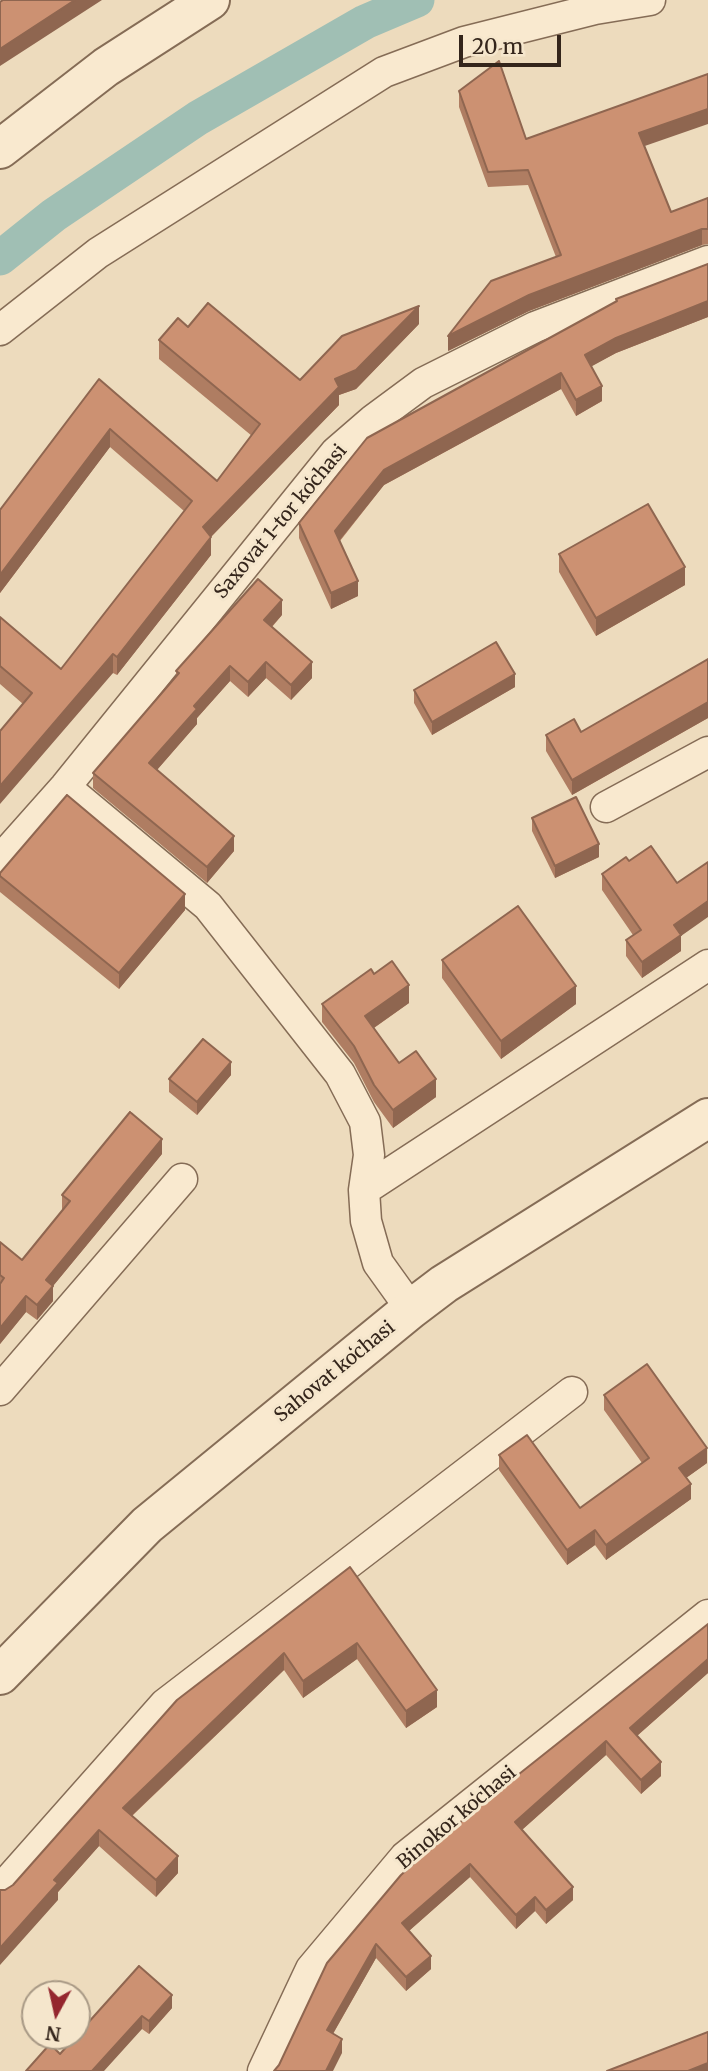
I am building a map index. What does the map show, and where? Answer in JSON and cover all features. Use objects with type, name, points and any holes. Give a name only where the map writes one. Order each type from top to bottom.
[{"type":"street","points":[[0,149],[106,67],[210,0]]},
{"type":"street","points":[[0,330],[98,253],[384,72],[464,42],[594,9],[650,0]]},
{"type":"street","name":"Saxovat 1-tor koʻchasi","points":[[0,860],[65,787],[336,452],[373,420],[423,383],[535,327],[708,261]]},
{"type":"street","points":[[606,807],[708,752]]},
{"type":"street","points":[[65,787],[208,906],[340,1074],[365,1122],[369,1155],[364,1190],[366,1221],[378,1263],[411,1309]]},
{"type":"street","points":[[364,1190],[708,965]]},
{"type":"street","name":"Sahovat koʻchasi","points":[[0,1675],[148,1525],[411,1309],[444,1284],[708,1118]]},
{"type":"street","points":[[0,1390],[182,1180]]},
{"type":"street","points":[[0,1890],[165,1704],[572,1392]]},
{"type":"street","name":"Binokor koʻchasi","points":[[264,2071],[311,1969],[405,1857],[708,1615]]},
{"type":"building","points":[[75,0],[0,49],[0,2]]},
{"type":"building","points":[[499,61],[526,139],[708,74],[708,109],[639,133],[671,212],[708,198],[708,229],[529,295],[448,336],[491,281],[561,255],[528,170],[488,172],[459,91]]},
{"type":"building","points":[[708,264],[708,301],[616,338],[585,355],[602,386],[576,400],[561,373],[384,470],[335,531],[358,581],[331,593],[299,523],[367,438],[617,301],[616,299]]},
{"type":"building","points":[[208,303],[300,380],[342,336],[419,306],[356,370],[335,379],[339,387],[203,527],[211,537],[117,657],[113,654],[0,786],[0,731],[32,693],[0,666],[0,617],[61,669],[192,501],[110,429],[0,575],[0,510],[99,379],[217,481],[260,424],[159,340],[178,318],[188,327]]},
{"type":"building","points":[[648,504],[685,567],[596,618],[559,554]]},
{"type":"building","points":[[258,579],[282,600],[264,620],[312,662],[291,685],[266,662],[248,682],[230,666],[194,706],[197,709],[149,763],[234,836],[207,867],[93,773],[179,673],[176,671]]},
{"type":"building","points":[[496,642],[515,674],[432,722],[414,690]]},
{"type":"building","points":[[708,659],[708,702],[572,780],[546,735],[574,719],[581,732]]},
{"type":"building","points":[[67,795],[185,894],[119,973],[0,876]]},
{"type":"building","points":[[576,797],[599,844],[555,866],[532,818]]},
{"type":"building","points":[[651,846],[677,883],[708,862],[708,901],[674,925],[681,935],[642,962],[626,940],[641,930],[602,874],[626,857],[629,861]]},
{"type":"building","points":[[518,906],[576,986],[501,1041],[442,960]]},
{"type":"building","points":[[392,961],[409,985],[365,1016],[399,1063],[416,1051],[436,1079],[393,1110],[374,1085],[354,1046],[322,1004],[371,969],[374,974]]},
{"type":"building","points":[[203,1039],[231,1062],[197,1102],[169,1079]]},
{"type":"building","points":[[130,1112],[162,1139],[46,1280],[53,1286],[37,1305],[26,1296],[0,1328],[0,1284],[4,1278],[0,1275],[0,1242],[22,1260],[70,1201],[62,1195]]},
{"type":"building","points":[[647,1364],[707,1448],[679,1468],[691,1484],[606,1545],[595,1530],[567,1550],[499,1455],[527,1435],[580,1508],[649,1458],[604,1395]]},
{"type":"building","points":[[350,1567],[437,1690],[406,1711],[357,1643],[303,1681],[284,1653],[123,1808],[178,1856],[156,1880],[99,1830],[54,1880],[58,1883],[0,1948],[0,1890],[13,1885],[177,1700]]},
{"type":"building","points":[[708,1624],[708,1659],[630,1728],[661,1762],[641,1780],[606,1741],[515,1822],[573,1887],[546,1910],[535,1897],[516,1915],[470,1864],[402,1923],[431,1956],[406,1977],[376,1944],[327,2030],[342,2039],[326,2071],[274,2071],[327,1963],[401,1875],[475,1809]]},
{"type":"building","points":[[139,1966],[172,1995],[149,2021],[142,2016],[92,2071],[26,2071],[45,2050],[56,2050],[60,2054],[64,2050],[91,2050],[91,2019]]},
{"type":"building","points":[[708,2032],[708,2063],[688,2071],[607,2071]]},
{"type":"waterway","points":[[0,258],[54,215],[198,118],[365,22],[417,0]]}]
